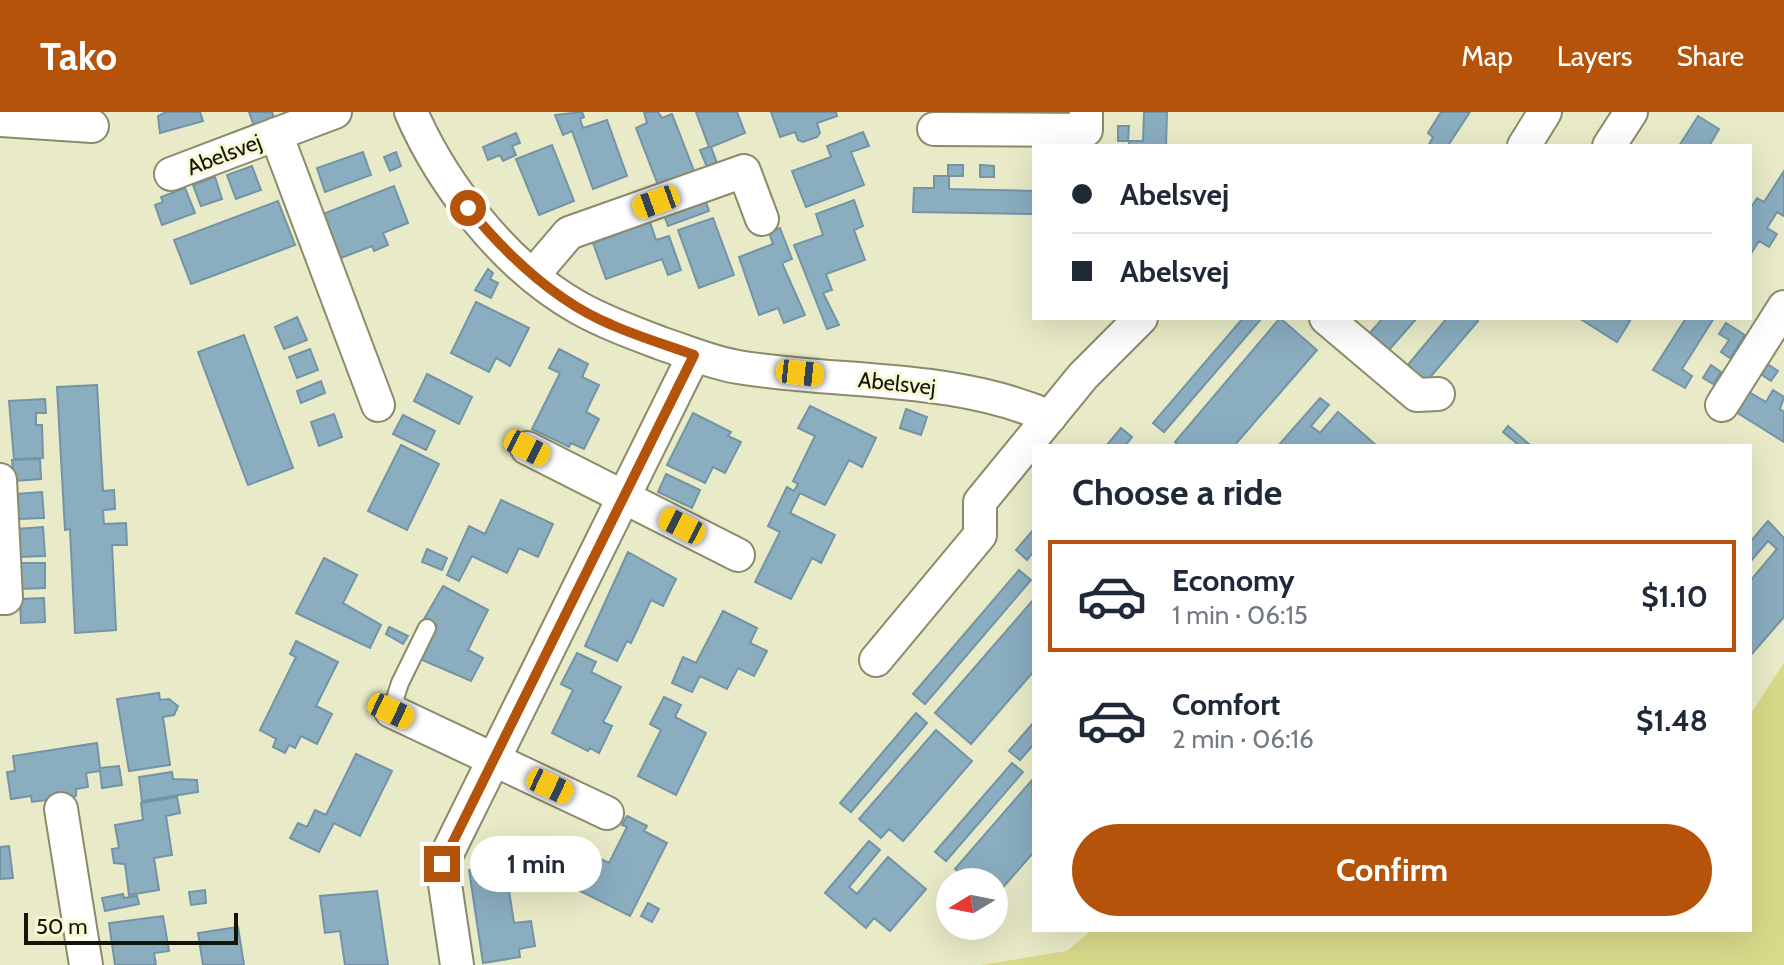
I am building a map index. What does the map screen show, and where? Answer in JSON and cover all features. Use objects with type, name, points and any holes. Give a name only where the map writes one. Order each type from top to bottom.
[{"type":"street","name":"Abelsvej","points":[[171,174],[335,112]]},
{"type":"street","name":"Abelsvej","points":[[411,112],[424,143],[454,192],[481,224],[534,274],[575,306],[611,325],[736,367],[959,389],[1019,403],[1050,417]]},
{"type":"street","points":[[934,129],[1014,122],[1086,130],[1086,112]]},
{"type":"street","points":[[1525,144],[1545,112]]},
{"type":"street","points":[[1610,144],[1631,112]]},
{"type":"street","points":[[0,120],[92,126]]},
{"type":"street","name":"Abelsvej","points":[[276,134],[378,405]]},
{"type":"street","points":[[534,274],[569,233],[744,171],[762,219]]},
{"type":"street","points":[[1722,405],[1774,343],[1784,307]]},
{"type":"street","points":[[876,660],[980,535],[980,502],[1083,376],[1139,320]]},
{"type":"street","points":[[1328,320],[1417,395],[1438,394]]},
{"type":"street","points":[[457,965],[442,864],[492,758],[626,498],[694,355]]},
{"type":"street","points":[[527,448],[738,555]]},
{"type":"street","points":[[0,480],[6,598],[0,598]]},
{"type":"street","points":[[391,711],[607,813]]},
{"type":"street","points":[[61,809],[86,965]]},
{"type":"lane","points":[[391,711],[400,683],[427,628]]},
{"type":"shaded area","points":[[1784,663],[1784,965],[981,965],[1067,951],[1090,932],[1752,932],[1752,712]]},
{"type":"building","points":[[166,112],[200,112],[203,121],[160,133],[158,116]]},
{"type":"building","points":[[249,112],[272,112],[274,118],[254,126]]},
{"type":"building","points":[[582,112],[584,117],[580,119],[583,128],[607,120],[627,176],[593,189],[572,131],[563,135],[555,115]]},
{"type":"building","points":[[644,112],[658,112],[662,118],[672,114],[694,171],[658,185],[636,128],[647,123]]},
{"type":"building","points":[[696,112],[737,112],[745,133],[711,147],[717,163],[707,167],[700,150],[709,147]]},
{"type":"building","points":[[771,112],[836,112],[837,116],[817,123],[820,133],[803,142],[798,140],[795,132],[780,137]]},
{"type":"building","points":[[1144,112],[1167,112],[1166,144],[1129,144],[1129,141],[1143,141]]},
{"type":"building","points":[[1441,112],[1470,112],[1449,144],[1429,144],[1433,137],[1428,133]]},
{"type":"building","points":[[1698,116],[1719,129],[1710,144],[1680,144]]},
{"type":"building","points":[[1118,126],[1129,126],[1128,141],[1118,141]]},
{"type":"building","points":[[863,132],[869,146],[851,152],[864,185],[806,207],[792,171],[831,157],[827,146]]},
{"type":"building","points":[[516,133],[520,143],[512,146],[516,155],[503,161],[500,155],[488,160],[483,147]]},
{"type":"building","points":[[552,145],[574,201],[539,215],[516,159]]},
{"type":"building","points":[[363,152],[371,175],[325,192],[317,168]]},
{"type":"building","points":[[396,152],[401,166],[390,171],[384,157]]},
{"type":"building","points":[[948,165],[963,165],[963,176],[949,176],[949,189],[1032,191],[1032,214],[913,212],[914,188],[934,188],[934,176],[948,176]]},
{"type":"building","points":[[980,165],[994,166],[994,177],[980,177]]},
{"type":"building","points":[[252,166],[261,190],[236,199],[227,175]]},
{"type":"building","points":[[1784,171],[1784,216],[1777,212],[1767,228],[1777,234],[1769,247],[1759,241],[1752,252],[1752,206],[1757,198],[1764,202]]},
{"type":"building","points":[[215,177],[222,199],[201,206],[193,185]]},
{"type":"building","points":[[394,186],[408,223],[383,233],[388,245],[374,251],[372,246],[341,258],[323,214]]},
{"type":"building","points":[[185,188],[195,213],[162,225],[155,205],[163,202],[161,197]]},
{"type":"building","points":[[704,196],[709,211],[668,226],[663,212]]},
{"type":"building","points":[[854,200],[863,226],[854,230],[865,260],[826,274],[832,290],[823,293],[839,325],[827,329],[794,245],[823,235],[816,214]]},
{"type":"building","points":[[278,201],[295,245],[191,284],[174,240]]},
{"type":"building","points":[[713,218],[734,275],[699,288],[678,230]]},
{"type":"building","points":[[650,222],[656,240],[669,236],[681,270],[668,275],[662,259],[606,279],[593,243]]},
{"type":"building","points":[[780,228],[792,259],[782,263],[805,315],[784,323],[778,308],[759,315],[739,257],[773,244],[769,232]]},
{"type":"building","points":[[488,269],[493,273],[490,279],[498,283],[491,298],[475,290]]},
{"type":"building","points":[[476,302],[529,328],[510,366],[496,358],[489,372],[451,353]]},
{"type":"building","points":[[297,317],[307,340],[284,349],[275,327]]},
{"type":"building","points":[[1241,320],[1260,320],[1164,432],[1153,423]]},
{"type":"building","points":[[1278,320],[1282,320],[1317,350],[1236,444],[1175,442]]},
{"type":"building","points":[[1381,320],[1415,320],[1388,351],[1369,334]]},
{"type":"building","points":[[1445,320],[1478,321],[1426,382],[1407,366]]},
{"type":"building","points":[[1582,320],[1630,321],[1617,342]]},
{"type":"building","points":[[1685,320],[1713,320],[1682,369],[1692,376],[1685,388],[1653,370]]},
{"type":"building","points":[[1726,323],[1745,335],[1730,358],[1721,352],[1729,340],[1719,334]]},
{"type":"building","points":[[244,335],[293,468],[248,485],[198,352]]},
{"type":"building","points":[[310,349],[318,370],[297,378],[289,357]]},
{"type":"building","points":[[559,349],[588,364],[582,377],[599,385],[586,412],[599,419],[584,449],[571,443],[569,447],[532,429],[560,373],[549,368]]},
{"type":"building","points":[[1766,363],[1778,371],[1771,381],[1759,373]]},
{"type":"building","points":[[1711,365],[1721,372],[1713,384],[1703,378]]},
{"type":"building","points":[[427,374],[472,397],[459,424],[414,401]]},
{"type":"building","points":[[321,381],[325,393],[301,403],[297,391]]},
{"type":"building","points":[[97,385],[103,491],[114,490],[115,509],[103,510],[104,524],[126,523],[127,545],[112,545],[116,630],[75,633],[70,529],[65,530],[57,387]]},
{"type":"building","points":[[1773,390],[1784,397],[1780,409],[1784,412],[1784,442],[1736,412],[1749,392],[1766,402]]},
{"type":"building","points":[[1320,398],[1329,405],[1311,426],[1320,433],[1338,412],[1375,444],[1280,444]]},
{"type":"building","points":[[45,399],[46,413],[36,413],[36,425],[42,425],[43,458],[14,459],[9,401]]},
{"type":"building","points":[[810,406],[876,438],[862,467],[849,460],[825,505],[800,493],[790,513],[835,535],[821,563],[812,558],[791,599],[755,582],[780,532],[768,526],[787,487],[794,491],[798,484],[793,481],[815,436],[798,428]]},
{"type":"building","points":[[906,409],[927,417],[921,435],[900,428]]},
{"type":"building","points":[[693,413],[731,432],[728,436],[741,442],[725,473],[713,467],[705,483],[667,465]]},
{"type":"building","points":[[334,414],[342,437],[319,446],[311,422]]},
{"type":"building","points":[[403,415],[435,431],[426,450],[393,434]]},
{"type":"building","points":[[1508,426],[1529,444],[1518,444],[1503,432]]},
{"type":"building","points":[[1121,428],[1132,437],[1127,444],[1108,444]]},
{"type":"building","points":[[401,445],[439,464],[407,530],[368,511]]},
{"type":"building","points":[[40,459],[41,479],[14,481],[12,460]]},
{"type":"building","points":[[666,474],[700,490],[692,508],[658,492]]},
{"type":"building","points":[[42,492],[44,518],[17,519],[16,494]]},
{"type":"building","points":[[501,500],[553,524],[538,557],[519,548],[507,573],[472,556],[459,581],[447,575],[469,526],[485,534]]},
{"type":"building","points":[[1768,521],[1784,538],[1784,617],[1752,654],[1752,579],[1777,549],[1768,541],[1752,560],[1752,540]]},
{"type":"building","points":[[43,527],[45,556],[18,557],[17,529]]},
{"type":"building","points":[[1032,531],[1032,554],[1027,560],[1016,550]]},
{"type":"building","points":[[427,549],[447,558],[442,570],[422,562]]},
{"type":"building","points":[[628,552],[676,579],[663,606],[651,600],[631,643],[627,641],[617,661],[585,646]]},
{"type":"building","points":[[324,558],[357,575],[343,603],[381,625],[370,648],[296,613]]},
{"type":"building","points":[[20,563],[45,563],[45,588],[21,589]]},
{"type":"building","points":[[1019,570],[1031,580],[925,704],[913,694]]},
{"type":"building","points":[[443,586],[488,610],[468,650],[483,658],[471,681],[420,659],[437,625],[424,619]]},
{"type":"building","points":[[44,598],[45,622],[21,623],[20,599]]},
{"type":"building","points":[[1032,601],[1032,673],[971,744],[935,713]]},
{"type":"building","points":[[723,611],[757,628],[750,643],[767,651],[754,676],[738,668],[727,689],[700,676],[692,692],[672,683],[683,657],[696,663]]},
{"type":"building","points":[[389,627],[408,636],[403,644],[386,634]]},
{"type":"building","points":[[296,641],[338,662],[316,706],[332,714],[317,744],[301,736],[295,748],[289,745],[285,753],[273,747],[276,739],[260,730],[296,657],[290,654]]},
{"type":"building","points":[[577,653],[596,662],[591,672],[621,687],[603,722],[612,726],[599,753],[590,748],[588,751],[552,733],[573,690],[561,684]]},
{"type":"building","points":[[159,693],[160,700],[169,699],[178,706],[174,715],[163,717],[170,765],[129,771],[117,699]]},
{"type":"building","points":[[664,697],[681,705],[675,717],[706,733],[676,795],[638,776],[661,730],[650,724]]},
{"type":"building","points":[[916,713],[927,723],[851,812],[840,803]]},
{"type":"building","points":[[1032,724],[1032,746],[1020,760],[1009,751]]},
{"type":"building","points":[[936,730],[972,761],[903,841],[889,829],[881,838],[859,819]]},
{"type":"building","points":[[97,743],[100,768],[119,766],[122,785],[102,788],[100,771],[86,773],[88,787],[76,789],[76,796],[32,802],[31,796],[11,799],[7,772],[15,771],[13,756]]},
{"type":"building","points":[[356,754],[392,771],[360,836],[334,823],[319,852],[290,838],[298,823],[307,827],[315,810],[326,815]]},
{"type":"building","points":[[1012,763],[1023,772],[946,861],[935,852]]},
{"type":"building","points":[[172,772],[173,779],[197,780],[198,792],[142,801],[139,777]]},
{"type":"building","points":[[1032,780],[1032,854],[1008,882],[1008,868],[956,868]]},
{"type":"building","points":[[177,797],[180,813],[166,816],[172,855],[154,858],[159,890],[129,895],[125,864],[114,863],[112,849],[119,848],[115,825],[143,820],[141,803]]},
{"type":"building","points":[[627,816],[647,826],[644,831],[667,843],[630,916],[580,891],[597,857],[609,863],[627,827],[622,825]]},
{"type":"building","points":[[869,841],[880,850],[849,887],[857,894],[888,857],[926,889],[890,931],[874,918],[866,928],[825,893]]},
{"type":"building","points":[[9,846],[13,878],[0,879],[0,847]]},
{"type":"building","points":[[505,865],[514,923],[531,921],[535,946],[519,949],[520,957],[483,963],[469,870]]},
{"type":"building","points":[[205,890],[206,903],[191,905],[189,892]]},
{"type":"building","points":[[377,891],[388,965],[345,965],[340,931],[325,933],[320,896]]},
{"type":"building","points":[[123,894],[124,898],[137,896],[139,904],[105,911],[102,898]]},
{"type":"building","points":[[648,903],[659,909],[652,922],[641,916]]},
{"type":"building","points":[[163,916],[169,951],[154,953],[156,965],[115,965],[109,923]]},
{"type":"building","points":[[238,927],[244,965],[203,965],[198,933]]},
{"type":"route","points":[[442,864],[492,758],[626,498],[694,355],[611,325],[575,306],[534,274],[468,208]]}]
